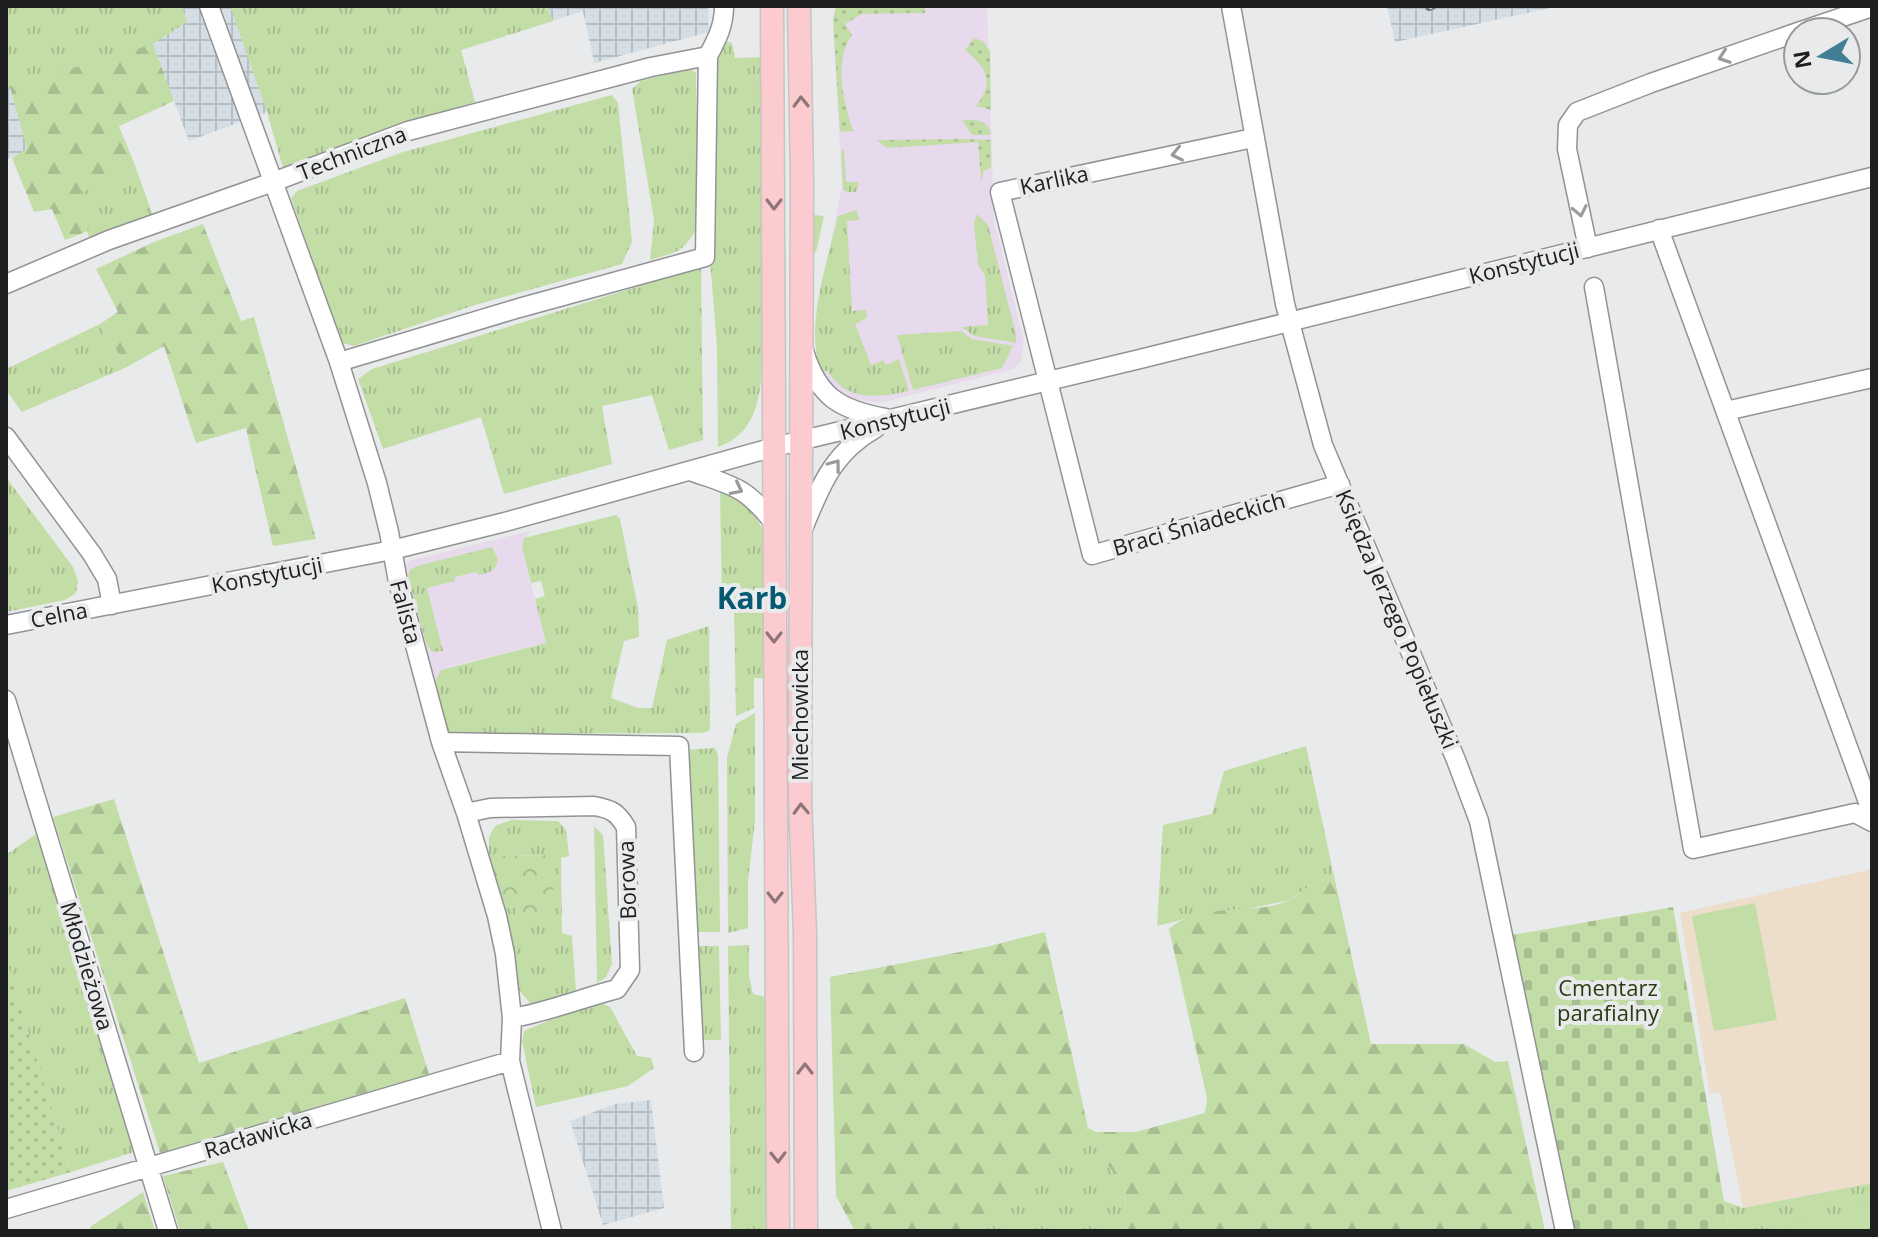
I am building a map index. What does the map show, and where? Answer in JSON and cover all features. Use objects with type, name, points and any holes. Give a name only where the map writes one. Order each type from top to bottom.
[{"type":"main road","name":"Miechowicka","points":[[799,6],[802,336],[800,798],[805,933],[806,1231]]},
{"type":"main road","name":"Miechowicka","points":[[773,15],[778,1231]]},
{"type":"street","name":"Falista","points":[[209,6],[339,362],[377,483],[398,582],[441,742],[497,916],[512,1018],[510,1061],[552,1231]]},
{"type":"street","points":[[339,362],[705,257],[708,56],[720,32],[724,6]]},
{"type":"street","name":"Księdza Jerzego Popiełuszki","points":[[1231,6],[1289,321],[1323,445],[1479,821],[1565,1231]]},
{"type":"street","points":[[1845,16],[1872,7]]},
{"type":"street","points":[[1588,248],[1567,149],[1568,125],[1577,112],[1782,38]]},
{"type":"street","name":"Techniczna","points":[[6,284],[109,240],[408,131],[641,70],[708,56]]},
{"type":"street","name":"Karlika","points":[[1047,381],[1000,192],[1253,138]]},
{"type":"street","name":"Konstytucji","points":[[112,605],[392,550],[774,447],[1872,177]]},
{"type":"street","points":[[1659,229],[1872,813]]},
{"type":"street","points":[[1594,287],[1693,849],[1855,813],[1872,822]]},
{"type":"street","points":[[802,336],[813,377],[829,397],[864,414],[893,419]]},
{"type":"street","points":[[1726,411],[1872,378]]},
{"type":"street","name":"Braci Śniadeckich","points":[[1047,381],[1092,555],[1340,484]]},
{"type":"street","points":[[802,531],[831,467],[864,435],[893,419]]},
{"type":"street","points":[[6,437],[92,554],[107,579],[112,605]]},
{"type":"street","points":[[690,471],[746,492],[774,523]]},
{"type":"street","name":"Celna","points":[[6,625],[112,605]]},
{"type":"street","name":"Młodzieżowa","points":[[6,700],[168,1231]]},
{"type":"street","points":[[441,742],[679,746],[694,1052]]},
{"type":"street","name":"Borowa","points":[[466,813],[490,808],[594,806],[610,809],[619,815],[626,827],[630,970],[617,989],[512,1018]]},
{"type":"street","name":"Racławicka","points":[[6,1209],[510,1061]]},
{"type":"shaded area","points":[[6,6],[708,6],[709,32],[594,63],[583,11],[267,112],[189,141],[153,45],[28,150],[6,160]]},
{"type":"shaded area","points":[[836,6],[987,6],[994,220],[1024,342],[1021,361],[1014,369],[880,403],[849,398],[835,390],[825,378],[816,352],[815,326],[842,184],[833,20]]},
{"type":"shaded area","points":[[1387,6],[1559,6],[1395,42]]},
{"type":"shaded area","points":[[530,531],[522,547],[546,643],[448,667],[433,685],[403,570],[412,560]]},
{"type":"shaded area","points":[[1872,869],[1872,1183],[1743,1208],[1720,1092],[1710,1094],[1680,913]]},
{"type":"shaded area","points":[[651,1100],[664,1208],[603,1225],[570,1121],[615,1104]]},
{"type":"green space","points":[[6,6],[182,6],[187,22],[153,44],[6,89]]},
{"type":"green space","points":[[230,6],[547,6],[553,21],[461,50],[475,102],[380,132],[283,168]]},
{"type":"green space","points":[[836,6],[925,6],[925,13],[862,14],[845,24],[852,35],[843,57],[842,82],[853,131],[840,132],[833,20]]},
{"type":"green space","points":[[974,38],[983,41],[990,51],[991,110],[976,106],[987,83],[979,63],[965,50]]},
{"type":"green space","points":[[723,41],[732,43],[735,58],[765,57],[761,381],[750,422],[737,436],[718,447],[717,347],[710,260],[710,73]]},
{"type":"green space","points":[[153,44],[174,101],[119,126],[136,168],[78,194],[88,231],[65,240],[52,209],[34,212],[12,158],[27,149],[10,87]]},
{"type":"green space","points":[[688,68],[696,73],[698,226],[679,250],[650,260],[654,220],[632,89],[641,81]]},
{"type":"green space","points":[[612,95],[618,103],[632,242],[622,264],[475,305],[354,346],[342,343],[291,198],[297,191],[403,152]]},
{"type":"green space","points":[[962,120],[984,123],[991,135],[972,135]]},
{"type":"green space","points":[[877,140],[991,140],[991,168],[984,171],[981,180],[978,142],[887,148]]},
{"type":"green space","points":[[844,150],[846,182],[859,182],[856,192],[847,192],[843,188],[841,151]]},
{"type":"green space","points":[[136,168],[153,216],[90,241],[77,194]]},
{"type":"green space","points":[[856,210],[860,220],[847,221],[852,311],[866,310],[867,318],[855,324],[871,365],[883,360],[886,365],[899,359],[909,391],[874,396],[853,393],[827,370],[822,373],[817,356],[815,337],[819,295],[838,216]]},
{"type":"green space","points":[[977,214],[988,225],[1016,343],[974,336],[962,327],[988,325],[985,276],[978,264],[974,223]]},
{"type":"green space","points":[[814,215],[824,216],[816,252],[813,251]]},
{"type":"green space","points":[[203,224],[241,321],[254,317],[316,539],[273,546],[246,428],[196,443],[164,346],[127,367],[100,324],[118,312],[96,269],[154,242]]},
{"type":"green space","points":[[701,267],[703,440],[669,450],[652,395],[602,406],[612,464],[504,494],[481,417],[383,449],[358,379],[372,369]]},
{"type":"green space","points":[[100,324],[127,367],[22,412],[6,390],[6,369]]},
{"type":"green space","points":[[961,331],[972,339],[1013,346],[1002,368],[913,390],[897,335]]},
{"type":"green space","points":[[6,477],[73,567],[78,581],[76,593],[65,600],[6,612]]},
{"type":"green space","points":[[720,491],[746,506],[764,533],[766,679],[754,678],[754,708],[736,716],[734,607],[722,605]]},
{"type":"green space","points":[[616,515],[620,519],[638,608],[639,637],[624,641],[611,698],[638,708],[652,708],[667,640],[709,626],[710,730],[703,733],[448,734],[433,685],[441,670],[546,643],[535,599],[545,596],[541,581],[531,583],[522,547],[524,538]]},
{"type":"green space","points":[[492,547],[498,559],[492,571],[455,577],[455,581],[427,588],[443,651],[432,652],[426,643],[408,577],[410,570]]},
{"type":"green space","points":[[755,713],[755,820],[748,881],[748,928],[728,933],[727,758],[736,724]]},
{"type":"green space","points":[[1306,746],[1334,876],[1311,885],[1290,900],[1248,909],[1216,911],[1157,926],[1163,825],[1212,814],[1224,771]]},
{"type":"green space","points":[[715,748],[718,755],[720,932],[694,932],[684,750]]},
{"type":"green space","points":[[114,799],[199,1063],[405,998],[429,1074],[160,1153],[53,817]]},
{"type":"green space","points":[[511,820],[558,821],[566,830],[569,856],[561,858],[562,933],[572,936],[576,990],[548,1003],[531,1004],[516,987],[502,908],[550,899],[549,855],[489,856],[489,837],[495,826]]},
{"type":"green space","points":[[594,826],[603,835],[612,964],[606,977],[597,983]]},
{"type":"green space","points":[[36,834],[134,1152],[71,1172],[6,958],[6,855]]},
{"type":"green space","points":[[550,855],[554,897],[551,899],[555,919],[518,927],[515,908],[502,908],[489,856]]},
{"type":"green space","points":[[1334,876],[1371,1044],[1464,1044],[1495,1062],[1508,1061],[1545,1231],[1123,1231],[1125,1186],[1105,1162],[1096,1132],[1136,1132],[1205,1113],[1207,1098],[1169,929],[1196,915],[1275,905]]},
{"type":"green space","points":[[1755,903],[1777,1020],[1714,1031],[1692,916]]},
{"type":"green space","name":"Cmentarz parafialny","points":[[1673,907],[1729,1231],[1573,1231],[1512,935]]},
{"type":"green space","points":[[1045,932],[1088,1128],[983,1231],[855,1231],[836,1196],[830,977],[986,947]]},
{"type":"green space","points":[[749,945],[749,976],[753,994],[766,997],[770,1231],[731,1231],[728,946]]},
{"type":"green space","points":[[693,946],[719,946],[721,1040],[700,1040]]},
{"type":"green space","points":[[6,958],[71,1172],[6,1191]]},
{"type":"green space","points":[[601,1003],[610,1007],[637,1056],[651,1058],[654,1068],[628,1086],[536,1107],[522,1041],[524,1031],[588,1004]]},
{"type":"green space","points":[[1088,1128],[1096,1132],[1105,1162],[1125,1186],[1123,1231],[983,1231]]},
{"type":"green space","points":[[223,1162],[249,1231],[180,1231],[163,1176]]},
{"type":"green space","points":[[1872,1183],[1872,1231],[1729,1231],[1724,1201],[1743,1208]]},
{"type":"green space","points":[[143,1192],[155,1231],[91,1231],[90,1227]]},
{"type":"green space","points":[[1872,1206],[1872,1231],[1785,1231],[1789,1225]]},
{"type":"district","name":"Karb","points":[[752,599]]}]
